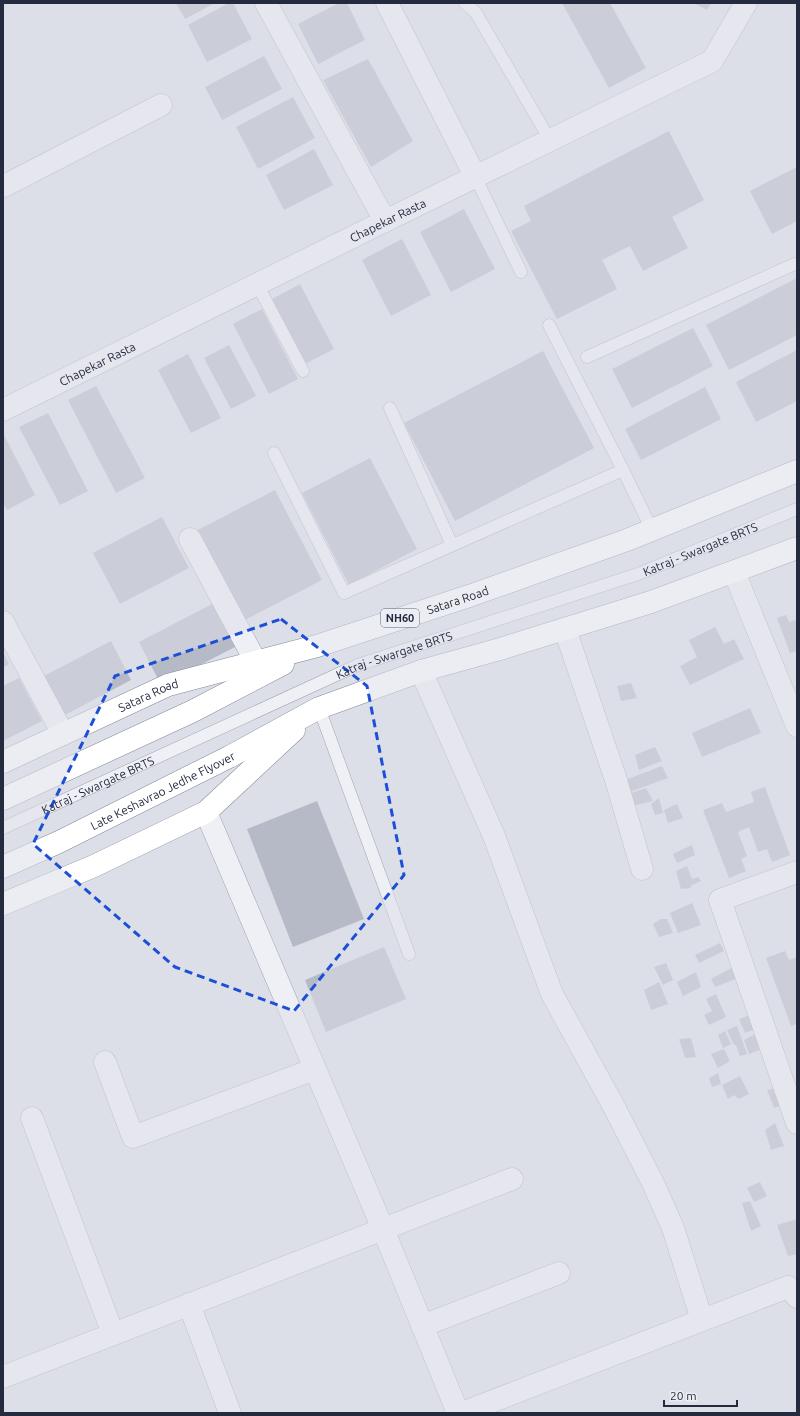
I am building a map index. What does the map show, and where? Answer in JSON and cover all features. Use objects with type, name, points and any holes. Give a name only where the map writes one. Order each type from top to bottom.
[{"type":"highway","name":"Satara Road","points":[[3,762],[168,685],[317,646],[472,594],[627,540],[797,471]]},
{"type":"highway","points":[[3,904],[94,866],[206,812],[319,708],[421,671],[500,649],[651,602],[797,548]]},
{"type":"highway","points":[[3,799],[193,711],[317,646]]},
{"type":"highway","name":"Late Keshavrao Jedhe Flyover","points":[[3,867],[59,842],[229,757],[319,708]]},
{"type":"street","points":[[266,3],[385,221]]},
{"type":"street","points":[[388,3],[476,176]]},
{"type":"street","name":"Chapekar Rasta","points":[[3,410],[712,61],[746,3]]},
{"type":"street","points":[[3,184],[4,186],[161,105]]},
{"type":"street","points":[[190,539],[256,662]]},
{"type":"street","points":[[734,572],[797,726]]},
{"type":"street","points":[[3,622],[63,734]]},
{"type":"street","points":[[564,629],[620,793],[642,869]]},
{"type":"street","points":[[421,671],[494,836],[552,994],[612,1103],[653,1183],[673,1228],[702,1320]]},
{"type":"street","points":[[206,812],[383,1229],[458,1413]]},
{"type":"street","points":[[797,872],[720,900],[797,1123]]},
{"type":"street","points":[[105,1062],[133,1137],[315,1069]]},
{"type":"street","points":[[32,1118],[113,1334]]},
{"type":"street","points":[[3,1377],[512,1179]]},
{"type":"street","points":[[422,1326],[560,1273]]},
{"type":"street","points":[[462,1413],[702,1320],[794,1289]]},
{"type":"street","points":[[190,1304],[230,1413]]},
{"type":"lane","points":[[465,3],[476,13],[550,140]]},
{"type":"lane","points":[[476,176],[521,272]]},
{"type":"lane","points":[[587,357],[797,263]]},
{"type":"lane","points":[[257,284],[303,371]]},
{"type":"lane","points":[[549,325],[652,530]]},
{"type":"lane","points":[[390,408],[452,545]]},
{"type":"lane","points":[[274,453],[344,593],[623,470]]},
{"type":"lane","name":"Katraj - Swargate BRTS","points":[[3,828],[358,665],[638,574],[797,509]]},
{"type":"lane","points":[[319,708],[409,954]]},
{"type":"highlighted area","points":[[281,619],[367,686],[404,875],[294,1011],[175,967],[33,844],[115,676]]},
{"type":"building","points":[[176,3],[215,3],[185,19]]},
{"type":"building","points":[[229,3],[233,3],[252,39],[207,62],[188,25]]},
{"type":"building","points":[[339,3],[347,3],[365,40],[318,64],[298,24]]},
{"type":"building","points":[[562,3],[610,3],[646,68],[609,88]]},
{"type":"building","points":[[694,3],[711,3],[707,10]]},
{"type":"building","points":[[264,56],[282,89],[222,120],[205,87]]},
{"type":"building","points":[[368,59],[413,141],[371,167],[323,80]]},
{"type":"building","points":[[293,97],[315,138],[258,169],[236,127]]},
{"type":"building","points":[[669,131],[704,200],[672,217],[688,248],[643,271],[630,246],[602,260],[617,289],[557,319],[511,231],[531,221],[524,206]]},
{"type":"building","points":[[314,149],[333,185],[284,210],[266,175]]},
{"type":"building","points":[[797,167],[797,221],[772,234],[750,191]]},
{"type":"building","points":[[464,209],[495,269],[451,292],[420,232]]},
{"type":"building","points":[[402,239],[431,295],[391,316],[362,260]]},
{"type":"building","points":[[797,278],[797,335],[729,370],[706,325]]},
{"type":"building","points":[[300,284],[334,349],[305,364],[272,299]]},
{"type":"building","points":[[262,309],[298,379],[269,394],[233,324]]},
{"type":"building","points":[[693,328],[713,366],[632,408],[612,369]]},
{"type":"building","points":[[229,345],[256,396],[231,409],[204,358]]},
{"type":"building","points":[[797,350],[797,401],[756,422],[736,382]]},
{"type":"building","points":[[543,351],[594,448],[455,521],[404,423]]},
{"type":"building","points":[[188,354],[221,418],[191,433],[158,370]]},
{"type":"building","points":[[96,386],[145,478],[116,493],[68,400]]},
{"type":"building","points":[[705,387],[721,419],[641,460],[625,429]]},
{"type":"building","points":[[48,413],[88,491],[60,505],[19,427]]},
{"type":"building","points":[[3,433],[35,495],[7,510],[3,503]]},
{"type":"building","points":[[370,458],[417,549],[349,585],[302,493]]},
{"type":"building","points":[[275,490],[322,580],[241,622],[194,532]]},
{"type":"building","points":[[162,517],[189,568],[120,604],[93,553]]},
{"type":"building","points":[[214,603],[237,646],[161,685],[139,642]]},
{"type":"building","points":[[786,615],[789,622],[795,620],[797,624],[797,651],[790,653],[777,618]]},
{"type":"building","points":[[715,627],[724,644],[734,639],[744,659],[690,685],[680,666],[697,657],[689,640]]},
{"type":"building","points":[[111,641],[131,680],[63,716],[42,677]]},
{"type":"building","points":[[3,652],[9,664],[3,668]]},
{"type":"building","points":[[19,678],[42,721],[3,741],[3,686]]},
{"type":"building","points":[[631,683],[637,698],[621,701],[617,686]]},
{"type":"building","points":[[750,708],[761,733],[702,757],[692,733]]},
{"type":"building","points":[[655,747],[662,761],[639,770],[635,755]]},
{"type":"building","points":[[662,766],[668,778],[624,794],[620,782]]},
{"type":"building","points":[[765,787],[790,855],[772,862],[767,849],[758,852],[749,827],[738,832],[747,856],[741,859],[746,871],[729,878],[703,810],[722,803],[726,812],[754,802],[751,792]]},
{"type":"building","points":[[646,788],[653,801],[628,807],[625,795]]},
{"type":"building","points":[[659,798],[663,813],[655,815],[651,804]]},
{"type":"building","points":[[317,801],[364,919],[293,947],[247,829]]},
{"type":"building","points":[[677,804],[683,818],[668,823],[664,810]]},
{"type":"building","points":[[692,845],[695,855],[677,863],[673,854]]},
{"type":"building","points":[[687,866],[692,879],[698,877],[701,881],[692,885],[690,888],[681,889],[676,871]]},
{"type":"building","points":[[692,903],[701,925],[678,933],[670,913]]},
{"type":"building","points":[[661,919],[667,919],[673,933],[659,937],[653,924]]},
{"type":"building","points":[[720,943],[724,951],[699,963],[695,955]]},
{"type":"building","points":[[384,947],[406,999],[326,1032],[305,980]]},
{"type":"building","points":[[785,951],[789,960],[797,957],[797,1024],[791,1026],[766,958]]},
{"type":"building","points":[[666,963],[673,980],[663,985],[654,967]]},
{"type":"building","points":[[733,967],[738,978],[715,987],[711,979]]},
{"type":"building","points":[[696,972],[701,987],[683,996],[677,982]]},
{"type":"building","points":[[659,982],[668,1004],[651,1010],[644,990]]},
{"type":"building","points":[[716,994],[726,1017],[709,1025],[704,1015],[712,1011],[706,999]]},
{"type":"building","points":[[756,1013],[761,1027],[745,1033],[739,1019]]},
{"type":"building","points":[[737,1026],[747,1054],[740,1056],[736,1045],[734,1045],[727,1030]]},
{"type":"building","points":[[725,1031],[731,1044],[723,1048],[718,1035]]},
{"type":"building","points":[[759,1032],[765,1048],[749,1054],[744,1040]]},
{"type":"building","points":[[691,1038],[696,1057],[685,1058],[679,1039]]},
{"type":"building","points":[[724,1049],[730,1061],[718,1068],[711,1054]]},
{"type":"building","points":[[718,1073],[721,1084],[712,1087],[709,1078]]},
{"type":"building","points":[[740,1076],[749,1094],[739,1099],[734,1095],[728,1099],[722,1085]]},
{"type":"building","points":[[783,1086],[789,1103],[774,1108],[767,1090]]},
{"type":"building","points":[[775,1123],[784,1146],[771,1150],[765,1130]]},
{"type":"building","points":[[760,1182],[767,1196],[754,1202],[747,1188]]},
{"type":"building","points":[[750,1201],[761,1226],[751,1231],[742,1203]]},
{"type":"building","points":[[797,1219],[797,1254],[788,1256],[777,1225]]}]
